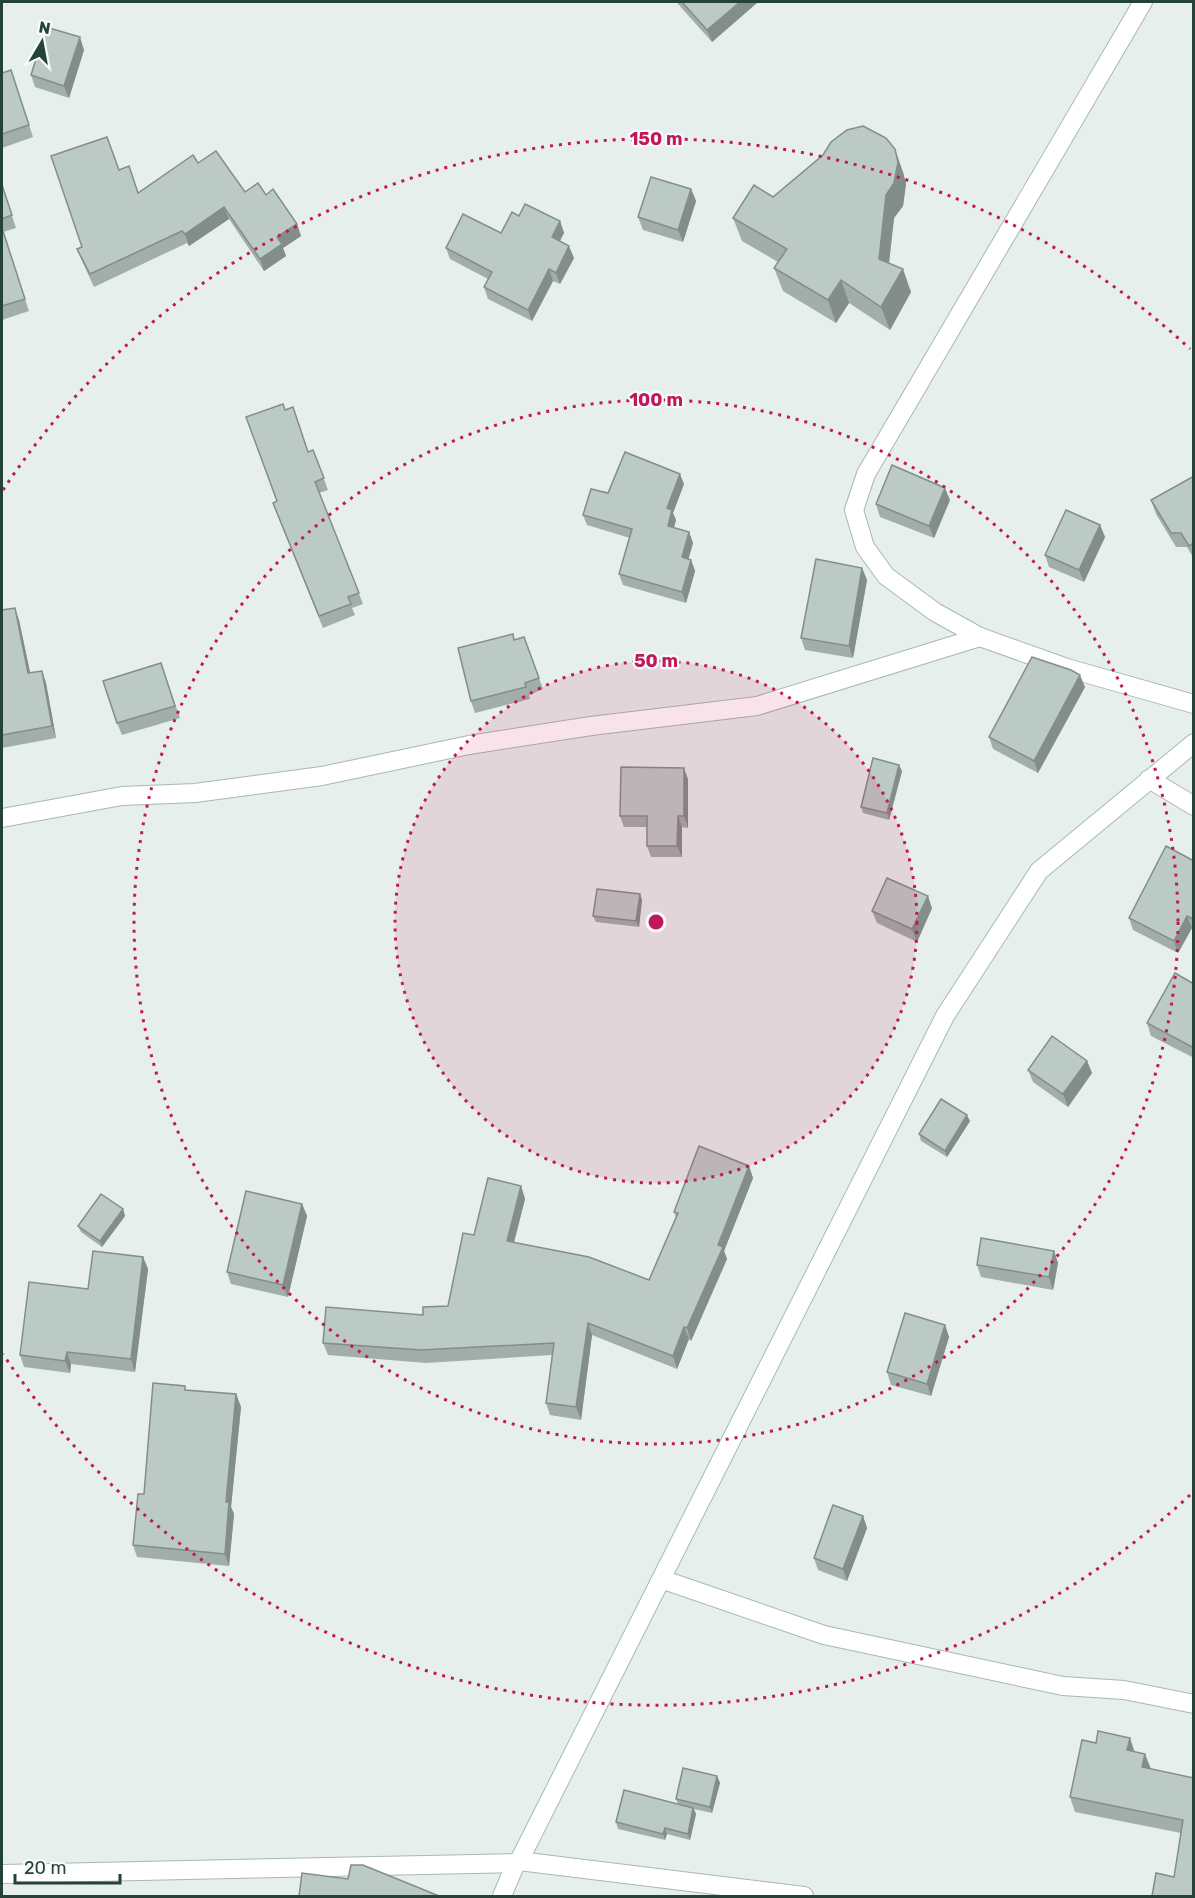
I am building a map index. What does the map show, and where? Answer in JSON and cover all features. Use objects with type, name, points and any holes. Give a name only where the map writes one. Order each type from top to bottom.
[{"type":"street","points":[[1143,2],[866,474],[854,510],[866,547],[886,576],[935,612],[980,637],[1067,668],[1194,704]]},
{"type":"street","points":[[2,818],[122,796],[195,793],[322,776],[469,745],[591,726],[757,706],[980,637]]},
{"type":"street","points":[[502,1896],[517,1862],[945,1016],[1039,871],[1194,743]]},
{"type":"street","points":[[1149,779],[1194,806]]},
{"type":"street","points":[[661,1579],[824,1635],[1063,1686],[1124,1690],[1194,1704]]},
{"type":"street","points":[[2,1874],[517,1862],[804,1896]]},
{"type":"building","points":[[682,2],[740,2],[707,30]]},
{"type":"building","points":[[46,27],[80,37],[64,86],[31,75]]},
{"type":"building","points":[[11,70],[29,125],[2,134],[2,73]]},
{"type":"building","points":[[863,126],[886,138],[895,149],[898,162],[894,183],[886,195],[879,259],[903,269],[881,307],[841,280],[828,300],[774,268],[787,249],[733,218],[754,185],[773,197],[823,155],[831,142],[847,130]]},
{"type":"building","points":[[107,137],[119,170],[129,166],[138,193],[193,155],[198,163],[216,151],[245,192],[258,183],[266,195],[273,189],[297,224],[277,237],[282,244],[260,259],[224,207],[185,234],[182,231],[90,274],[77,249],[82,247],[51,156]]},
{"type":"building","points":[[651,177],[691,189],[678,230],[638,217]]},
{"type":"building","points":[[2,185],[12,215],[2,219]]},
{"type":"building","points":[[525,204],[560,221],[552,237],[569,246],[556,273],[549,269],[528,310],[484,287],[492,272],[446,248],[463,214],[501,233],[512,212],[519,216]]},
{"type":"building","points":[[2,228],[25,299],[2,306]]},
{"type":"building","points":[[283,404],[285,410],[293,407],[308,452],[313,450],[324,478],[315,482],[359,593],[348,597],[351,604],[319,616],[273,503],[277,501],[246,417]]},
{"type":"building","points":[[625,452],[680,474],[667,508],[672,510],[668,526],[689,532],[682,557],[691,560],[682,592],[619,574],[632,529],[583,515],[591,489],[608,493]]},
{"type":"building","points":[[892,465],[945,488],[929,526],[876,504]]},
{"type":"building","points":[[1194,476],[1194,543],[1189,546],[1181,533],[1171,533],[1151,500]]},
{"type":"building","points":[[1066,510],[1100,525],[1079,570],[1045,555]]},
{"type":"building","points":[[816,559],[862,568],[849,646],[801,638]]},
{"type":"building","points":[[15,608],[28,673],[42,671],[52,726],[2,735],[2,610]]},
{"type":"building","points":[[513,634],[514,640],[524,637],[539,678],[525,683],[526,687],[471,701],[458,648]]},
{"type":"building","points":[[1032,657],[1080,675],[1034,761],[989,737]]},
{"type":"building","points":[[161,663],[175,706],[117,723],[103,681]]},
{"type":"building","points":[[873,758],[899,765],[887,813],[861,807]]},
{"type":"building","points":[[621,767],[684,768],[684,816],[678,816],[677,846],[647,846],[647,816],[620,816]]},
{"type":"building","points":[[1166,846],[1194,861],[1194,918],[1187,916],[1174,941],[1129,918]]},
{"type":"building","points":[[887,878],[928,896],[912,929],[872,911]]},
{"type":"building","points":[[597,889],[640,894],[636,921],[593,916]]},
{"type":"building","points":[[1175,973],[1194,984],[1194,1048],[1147,1023]]},
{"type":"building","points":[[1052,1036],[1087,1061],[1063,1094],[1028,1070]]},
{"type":"building","points":[[941,1099],[967,1115],[945,1151],[919,1134]]},
{"type":"building","points":[[699,1146],[749,1166],[718,1245],[723,1247],[687,1328],[684,1327],[673,1356],[588,1323],[576,1407],[546,1403],[554,1343],[421,1350],[323,1343],[326,1307],[423,1315],[423,1307],[448,1306],[463,1233],[474,1235],[488,1178],[521,1186],[507,1241],[589,1257],[649,1280],[678,1213],[674,1212]]},
{"type":"building","points":[[246,1191],[302,1204],[283,1285],[227,1272]]},
{"type":"building","points":[[101,1194],[123,1209],[100,1241],[78,1226]]},
{"type":"building","points":[[981,1238],[1054,1251],[1049,1277],[977,1265]]},
{"type":"building","points":[[93,1251],[143,1257],[131,1359],[67,1352],[65,1361],[20,1355],[29,1282],[88,1289]]},
{"type":"building","points":[[905,1313],[945,1325],[927,1384],[887,1372]]},
{"type":"building","points":[[153,1383],[185,1386],[185,1390],[236,1394],[226,1502],[229,1502],[225,1554],[133,1545],[138,1494],[144,1494]]},
{"type":"building","points":[[833,1505],[863,1516],[843,1569],[814,1558]]},
{"type":"building","points":[[1098,1731],[1130,1738],[1127,1750],[1145,1754],[1142,1767],[1194,1778],[1194,1896],[1152,1896],[1156,1873],[1174,1877],[1183,1820],[1070,1797],[1082,1740],[1096,1743]]},
{"type":"building","points":[[683,1768],[717,1776],[710,1807],[676,1799]]},
{"type":"building","points":[[624,1790],[693,1808],[688,1834],[665,1828],[663,1834],[616,1822]]},
{"type":"building","points":[[351,1865],[363,1865],[439,1896],[299,1896],[302,1873],[348,1879]]}]
